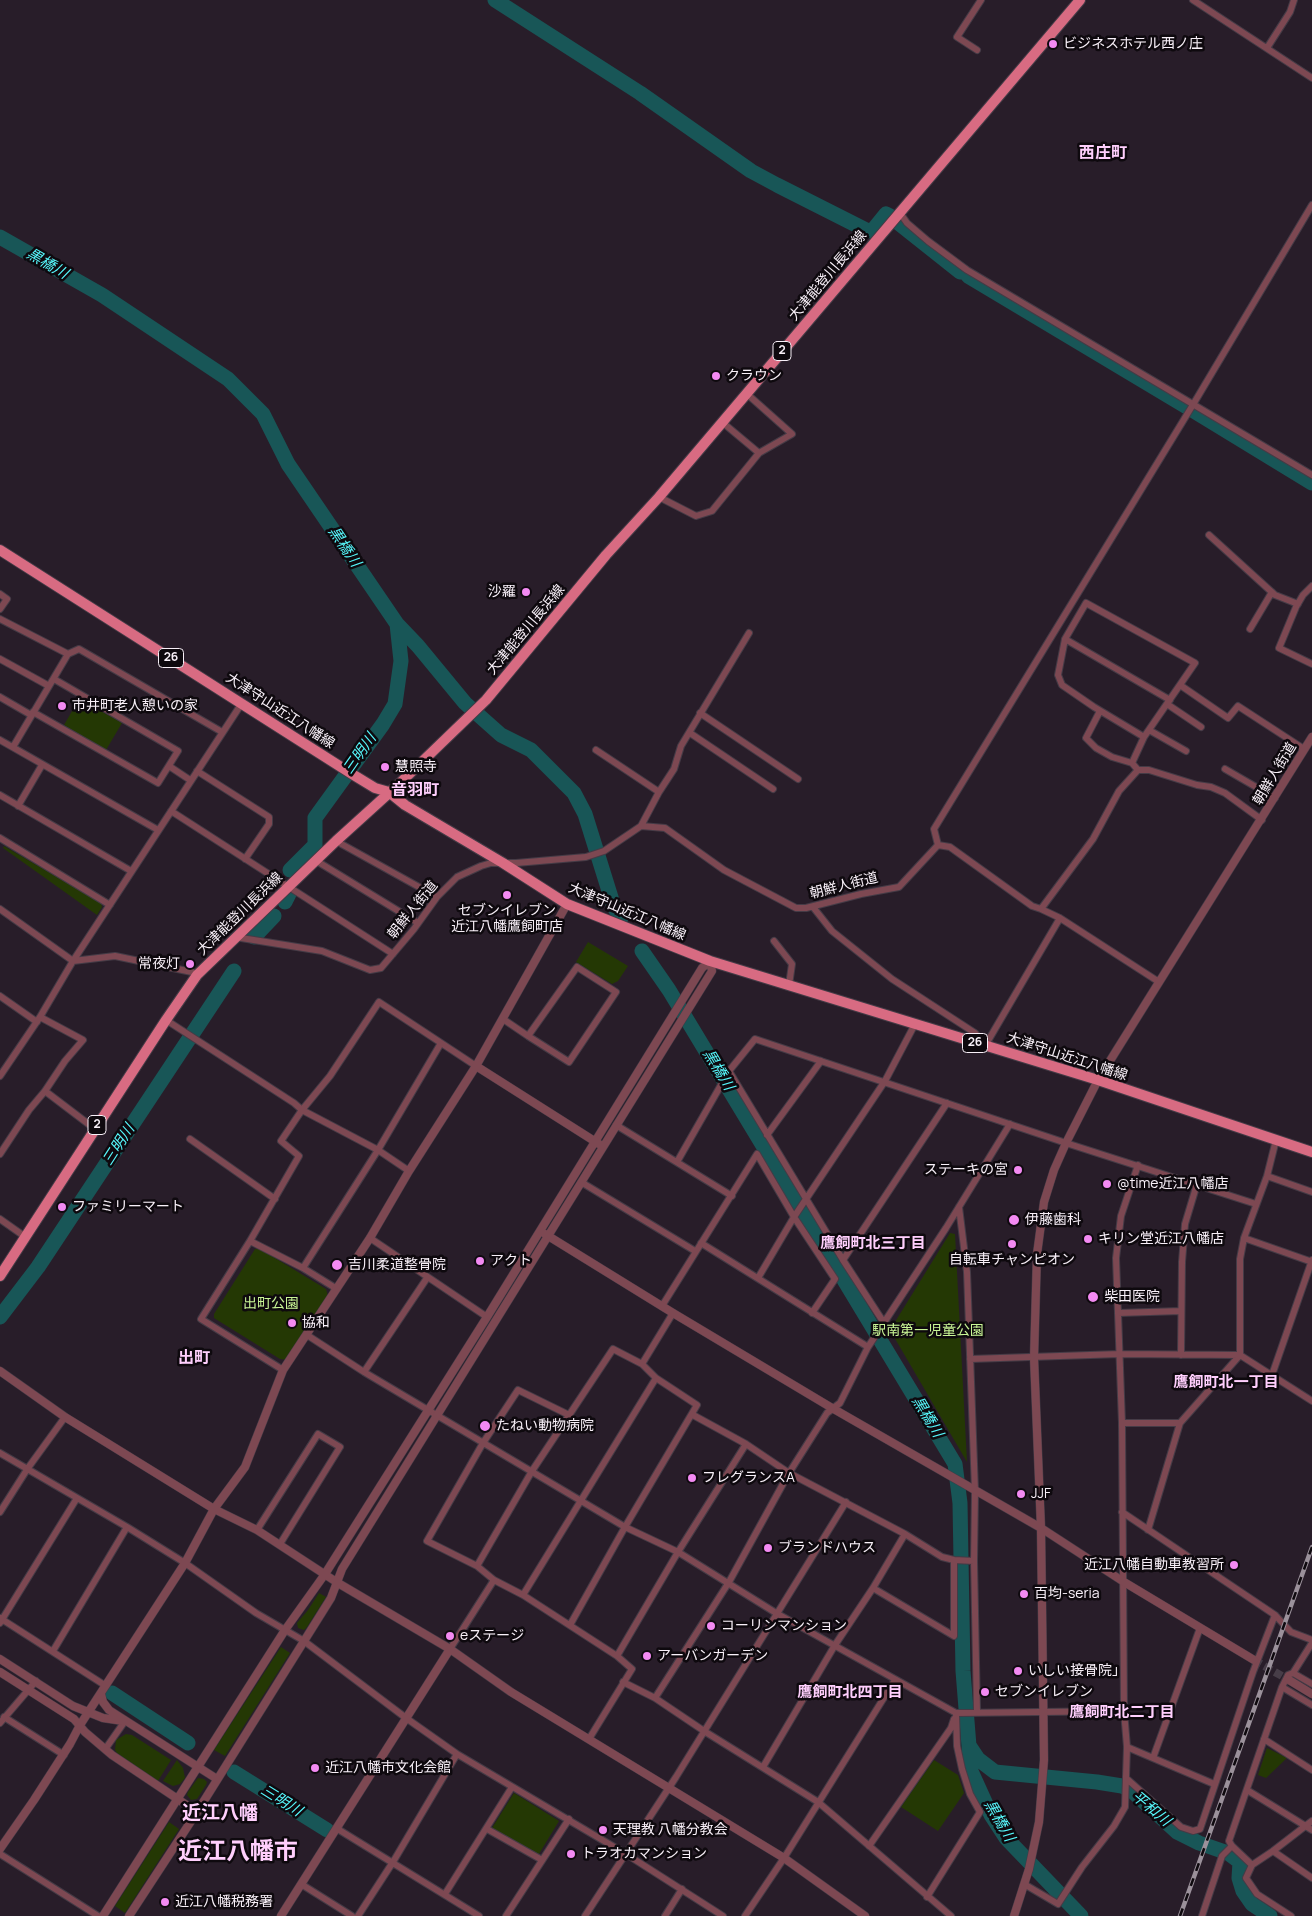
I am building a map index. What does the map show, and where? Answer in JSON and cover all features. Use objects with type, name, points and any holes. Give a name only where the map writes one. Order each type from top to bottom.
[{"type":"main road","name":"大津能登川長浜線","points":[[0,1276],[24,1236],[197,975],[234,937],[483,703],[606,555],[659,496],[1080,0]]},
{"type":"main road","name":"大津守山近江八幡線","points":[[1,554],[242,703],[342,768],[376,788],[390,792],[405,805],[503,863],[567,904],[710,961],[1098,1080],[1312,1152]]},
{"type":"street","points":[[977,50],[957,37],[981,0]]},
{"type":"street","points":[[1194,0],[1312,78]]},
{"type":"street","points":[[1267,48],[1290,12],[1294,0]]},
{"type":"street","points":[[1159,982],[1060,918],[1032,906],[950,847],[938,844],[934,829],[1194,403],[1312,205]]},
{"type":"street","points":[[900,213],[907,223],[928,241],[967,270],[1194,403],[1312,475]]},
{"type":"street","points":[[659,496],[696,516],[712,511],[759,453],[792,434],[746,393]]},
{"type":"street","points":[[722,422],[759,453]]},
{"type":"street","points":[[1210,535],[1272,592],[1298,604]]},
{"type":"street","points":[[1312,586],[1298,604],[1278,648],[1312,664]]},
{"type":"street","points":[[1250,629],[1272,592]]},
{"type":"street","points":[[0,594],[6,599],[0,609]]},
{"type":"street","points":[[1132,763],[1144,737],[1195,663],[1086,603],[1065,639],[1058,675],[1062,685],[1100,711],[1144,737]]},
{"type":"street","points":[[0,619],[68,654]]},
{"type":"street","points":[[641,826],[674,769],[681,746],[749,634]]},
{"type":"street","points":[[1065,639],[1168,702],[1201,727]]},
{"type":"street","points":[[12,747],[68,654],[79,649],[222,732]]},
{"type":"street","points":[[0,659],[49,686]]},
{"type":"street","points":[[0,697],[158,783],[178,751],[54,679]]},
{"type":"street","points":[[1180,685],[1228,718],[1238,706],[1304,749]]},
{"type":"street","points":[[0,1076],[38,1020],[73,961],[190,780],[242,703]]},
{"type":"street","points":[[1041,909],[1093,839],[1119,790],[1138,770],[1132,763],[1112,757],[1096,748],[1086,738],[1100,711]]},
{"type":"street","points":[[700,713],[798,779]]},
{"type":"street","points":[[1149,730],[1186,751]]},
{"type":"street","points":[[690,733],[772,788]]},
{"type":"street","name":"朝鮮人街道","points":[[1138,770],[1149,770],[1196,785],[1211,787],[1225,793],[1262,820],[1312,737]]},
{"type":"street","points":[[0,740],[158,830]]},
{"type":"street","points":[[596,750],[659,792]]},
{"type":"street","points":[[18,806],[42,765]]},
{"type":"street","points":[[169,766],[190,780]]},
{"type":"street","points":[[1225,769],[1275,798]]},
{"type":"street","points":[[197,771],[269,817],[269,824],[246,859]]},
{"type":"street","points":[[0,795],[131,871]]},
{"type":"street","points":[[171,812],[392,954]]},
{"type":"street","points":[[1014,1916],[1040,1822],[1044,1760],[1041,1528],[1034,1358],[1037,1254],[1044,1202],[1054,1170],[1098,1080],[1262,820]]},
{"type":"street","name":"朝鮮人街道","points":[[234,937],[322,950],[370,970],[381,968],[437,897],[457,877],[481,866],[586,858],[604,851],[641,826],[665,828],[724,870],[796,908],[813,907],[862,894],[899,887],[938,844]]},
{"type":"street","points":[[0,838],[110,905]]},
{"type":"street","points":[[336,840],[437,897]]},
{"type":"street","points":[[315,860],[418,923]]},
{"type":"street","points":[[0,1849],[64,1755],[80,1725],[185,1563],[214,1509],[245,1467],[283,1370],[370,1238],[409,1171],[476,1066],[567,904]]},
{"type":"street","points":[[813,907],[832,931],[892,979],[975,1033],[985,1046],[1060,918]]},
{"type":"street","points":[[0,909],[73,961],[115,956],[192,972],[197,975]]},
{"type":"street","points":[[774,941],[792,964],[788,985]]},
{"type":"street","points":[[103,1916],[199,1768],[285,1630],[325,1574],[487,1317],[702,968],[710,961],[712,971],[342,1569],[331,1598],[197,1812],[129,1916]]},
{"type":"street","points":[[502,1019],[528,1036],[569,1062],[616,992],[577,968],[528,1036]]},
{"type":"street","points":[[0,996],[38,1020],[83,1040],[29,1110],[0,1154]]},
{"type":"street","points":[[283,1370],[201,1319],[250,1241],[299,1156],[281,1142],[302,1110],[330,1076],[378,1002],[603,1146]]},
{"type":"street","points":[[166,1020],[302,1110],[378,1150],[409,1171]]},
{"type":"street","points":[[758,1278],[794,1217],[885,1081],[915,1024]]},
{"type":"street","points":[[677,1162],[729,1071],[755,1039],[1256,1204]]},
{"type":"street","points":[[303,1268],[378,1150],[442,1043]]},
{"type":"street","points":[[767,1134],[820,1061]]},
{"type":"street","points":[[729,1071],[883,1325]]},
{"type":"street","points":[[45,1091],[95,1129]]},
{"type":"street","points":[[843,1260],[947,1102]]},
{"type":"street","points":[[655,1698],[729,1582],[789,1473],[832,1408],[840,1403],[868,1347],[1010,1124]]},
{"type":"street","points":[[616,1125],[732,1196]]},
{"type":"street","points":[[190,1139],[274,1199]]},
{"type":"street","points":[[1148,1530],[1180,1423],[1240,1355],[1240,1259],[1244,1238],[1267,1176],[1276,1140]]},
{"type":"street","points":[[662,1306],[758,1154],[794,1217],[835,1279],[812,1313]]},
{"type":"street","points":[[1024,1884],[1058,1904],[1082,1867],[1114,1826],[1125,1807],[1127,1747],[1124,1711],[1122,1423],[1116,1258],[1121,1216],[1138,1165]]},
{"type":"street","points":[[1267,1176],[1312,1192]]},
{"type":"street","points":[[581,1182],[695,1251]]},
{"type":"street","points":[[1181,1355],[1182,1262],[1185,1224],[1197,1184]]},
{"type":"street","points":[[959,1206],[967,1272],[975,1491],[974,1561],[977,1712]]},
{"type":"street","points":[[0,1219],[24,1236]]},
{"type":"street","points":[[539,1230],[672,1313],[832,1408],[1041,1528],[1124,1582],[1254,1660]]},
{"type":"street","points":[[370,1238],[487,1317]]},
{"type":"street","points":[[1244,1238],[1312,1261],[1272,1375]]},
{"type":"street","points":[[250,1241],[303,1268],[337,1289]]},
{"type":"street","points":[[701,1244],[868,1347]]},
{"type":"street","points":[[364,1372],[427,1278]]},
{"type":"street","points":[[1118,1312],[1181,1311]]},
{"type":"street","points":[[642,1364],[672,1313]]},
{"type":"street","points":[[307,1335],[364,1372],[625,1527],[678,1552],[776,1613],[835,1644],[894,1680],[956,1713],[1124,1711]]},
{"type":"street","points":[[477,1566],[532,1471],[613,1349],[642,1364],[656,1378],[697,1405],[693,1415],[625,1527],[570,1625]]},
{"type":"street","points":[[970,1359],[1120,1354],[1240,1355],[1312,1401]]},
{"type":"street","points":[[0,1371],[65,1416],[214,1509],[258,1530],[325,1574],[450,1649],[512,1692],[784,1858],[865,1916]]},
{"type":"street","points":[[523,1595],[656,1378]]},
{"type":"street","points":[[569,1415],[518,1390],[483,1443],[427,1540],[477,1566],[494,1580],[523,1595],[617,1656],[632,1669],[589,1739]]},
{"type":"street","points":[[693,1415],[746,1444],[789,1473],[846,1502],[942,1557],[974,1561]]},
{"type":"street","points":[[0,1512],[65,1416]]},
{"type":"street","points":[[1122,1423],[1180,1423]]},
{"type":"street","points":[[258,1530],[318,1434],[340,1447],[280,1544]]},
{"type":"street","points":[[617,1656],[678,1552],[746,1444]]},
{"type":"street","points":[[0,1453],[185,1563],[256,1613],[304,1641],[457,1754],[569,1819],[723,1916]]},
{"type":"street","points":[[77,1498],[1,1620],[106,1686]]},
{"type":"street","points":[[585,1916],[704,1731],[846,1502]]},
{"type":"street","points":[[1122,1512],[1275,1615],[1290,1632],[1312,1642],[1291,1677]]},
{"type":"street","points":[[52,1651],[127,1527]]},
{"type":"street","points":[[763,1767],[835,1644],[873,1588],[904,1534]]},
{"type":"street","points":[[873,1588],[954,1636],[954,1560]]},
{"type":"street","points":[[281,1916],[494,1580]]},
{"type":"street","points":[[1127,1778],[1182,1827],[1193,1831],[1200,1829],[1214,1784],[1275,1615]]},
{"type":"street","points":[[1154,1758],[1200,1628]]},
{"type":"street","points":[[0,1659],[73,1706],[103,1718],[125,1721]]},
{"type":"street","points":[[0,1672],[74,1719],[85,1732],[112,1755],[197,1812]]},
{"type":"street","points":[[1252,1865],[1229,1841],[1282,1687],[1288,1675],[1312,1684]]},
{"type":"street","points":[[1291,1677],[1312,1694]]},
{"type":"street","points":[[745,1916],[784,1858],[894,1680]]},
{"type":"street","points":[[36,1681],[2,1720],[64,1755]]},
{"type":"street","points":[[623,1682],[655,1698],[818,1802],[951,1916]]},
{"type":"street","points":[[1282,1687],[1312,1705]]},
{"type":"street","points":[[100,1694],[109,1710],[217,1780]]},
{"type":"street","points":[[869,1846],[951,1728],[956,1713]]},
{"type":"street","points":[[927,1897],[980,1812],[970,1794],[962,1769],[957,1746],[956,1713]]},
{"type":"street","points":[[106,1748],[125,1721]]},
{"type":"street","points":[[1264,1739],[1312,1770]]},
{"type":"street","points":[[1127,1747],[1214,1784]]},
{"type":"street","points":[[358,1916],[393,1862],[457,1754]]},
{"type":"street","points":[[445,1894],[512,1787]]},
{"type":"street","points":[[1247,1790],[1312,1830]]},
{"type":"street","points":[[506,1916],[569,1819]]},
{"type":"street","points":[[1291,1916],[1257,1894],[1246,1878],[1252,1865],[1312,1821]]},
{"type":"street","points":[[336,1828],[479,1916]]},
{"type":"street","points":[[487,1829],[542,1860]]},
{"type":"street","points":[[1202,1916],[1222,1856],[1232,1846]]},
{"type":"street","points":[[1273,1851],[1312,1878]]},
{"type":"street","points":[[0,1854],[98,1916]]},
{"type":"street","points":[[301,1884],[352,1916]]},
{"type":"street","points":[[665,1916],[682,1889]]},
{"type":"green space","points":[[79,699],[122,723],[106,750],[64,725]]},
{"type":"green space","points":[[4,846],[101,903],[102,907],[97,915],[3,848]]},
{"type":"green space","points":[[588,942],[628,966],[618,981],[612,984],[576,962]]},
{"type":"green space","name":"駅南第一児童公園","points":[[950,1233],[955,1234],[967,1462],[890,1330]]},
{"type":"green space","name":"出町公園","points":[[255,1249],[260,1249],[326,1289],[328,1296],[288,1360],[280,1359],[214,1318],[214,1314]]},
{"type":"green space","points":[[319,1593],[326,1597],[307,1627],[304,1630],[298,1628],[297,1623]]},
{"type":"green space","points":[[281,1647],[290,1653],[225,1756],[214,1750]]},
{"type":"green space","points":[[126,1734],[132,1735],[171,1760],[158,1781],[117,1753],[115,1750],[116,1740]]},
{"type":"green space","points":[[1267,1748],[1287,1758],[1266,1778],[1258,1775]]},
{"type":"green space","points":[[177,1760],[183,1768],[185,1778],[180,1784],[173,1786],[163,1781]]},
{"type":"green space","points":[[934,1760],[958,1775],[964,1793],[938,1831],[901,1807]]},
{"type":"green space","points":[[198,1778],[204,1779],[207,1782],[197,1799],[191,1800],[187,1795]]},
{"type":"green space","points":[[514,1793],[559,1821],[539,1854],[492,1828]]},
{"type":"green space","points":[[169,1822],[179,1829],[125,1913],[115,1906]]},
{"type":"waterway","points":[[495,0],[640,93],[751,171],[868,231],[873,230],[886,214],[890,216]]},
{"type":"waterway","points":[[897,222],[960,272]]},
{"type":"waterway","name":"黒橋川","points":[[0,237],[102,295],[228,379],[263,414],[288,464],[397,624],[418,646],[465,703],[501,735],[531,750],[574,793],[585,814],[614,907],[621,918]]},
{"type":"waterway","points":[[968,276],[1187,407]]},
{"type":"waterway","points":[[1194,411],[1312,483]]},
{"type":"waterway","name":"三明川","points":[[290,870],[315,845],[315,818],[383,724],[395,704],[401,661],[397,624]]},
{"type":"waterway","name":"三明川","points":[[285,902],[289,894]]},
{"type":"waterway","name":"三明川","points":[[254,937],[274,916]]},
{"type":"waterway","name":"黒橋川","points":[[642,951],[669,990],[955,1464],[960,1503],[963,1671],[971,1771],[991,1815],[1006,1838],[1081,1916]]},
{"type":"waterway","name":"三明川","points":[[0,1317],[38,1267],[234,971]]},
{"type":"waterway","name":"三明川","points":[[112,1693],[188,1743]]},
{"type":"waterway","name":"平和川","points":[[970,1747],[978,1759],[995,1772],[1097,1782],[1122,1786],[1132,1791],[1177,1832],[1199,1843],[1228,1853],[1240,1862],[1239,1878],[1243,1891],[1252,1904],[1270,1916]]},
{"type":"waterway","name":"三明川","points":[[234,1772],[327,1830]]},
{"type":"tunnel","points":[[1254,1660],[1289,1680]]},
{"type":"railway","points":[[1180,1916],[1312,1547]]},
{"type":"place","name":"ビジネスホテル西ノ庄","points":[[1053,44]]},
{"type":"place","name":"クラウン","points":[[716,376]]},
{"type":"place","name":"沙羅","points":[[526,592]]},
{"type":"place","name":"市井町老人憩いの家","points":[[62,706]]},
{"type":"place","name":"慧照寺","points":[[385,767]]},
{"type":"place","name":"セブンイレブン 近江八幡鷹飼町店","points":[[507,895]]},
{"type":"place","name":"常夜灯","points":[[190,964]]},
{"type":"place","name":"ステーキの宮","points":[[1018,1170]]},
{"type":"place","name":"@time近江八幡店","points":[[1107,1184]]},
{"type":"place","name":"ファミリーマート","points":[[62,1207]]},
{"type":"place","name":"伊藤歯科","points":[[1014,1220]]},
{"type":"place","name":"キリン堂近江八幡店","points":[[1088,1239]]},
{"type":"place","name":"自転車チャンピオン","points":[[1012,1244]]},
{"type":"place","name":"アクト","points":[[480,1261]]},
{"type":"place","name":"吉川柔道整骨院","points":[[337,1265]]},
{"type":"place","name":"柴田医院","points":[[1093,1297]]},
{"type":"place","name":"協和","points":[[292,1323]]},
{"type":"place","name":"たねい動物病院","points":[[485,1426]]},
{"type":"place","name":"フレグランスA","points":[[692,1478]]},
{"type":"place","name":"JJF","points":[[1021,1494]]},
{"type":"place","name":"ブランドハウス","points":[[768,1548]]},
{"type":"place","name":"近江八幡自動車教習所","points":[[1234,1565]]},
{"type":"place","name":"百均-seria","points":[[1024,1594]]},
{"type":"place","name":"コーリンマンション","points":[[711,1626]]},
{"type":"place","name":"eステージ","points":[[450,1636]]},
{"type":"place","name":"アーバンガーデン","points":[[647,1656]]},
{"type":"place","name":"いしい接骨院」","points":[[1018,1671]]},
{"type":"place","name":"セブンイレブン","points":[[985,1692]]},
{"type":"place","name":"近江八幡市文化会館","points":[[315,1768]]},
{"type":"place","name":"天理教 八幡分教会","points":[[603,1830]]},
{"type":"place","name":"トラオカマンション","points":[[571,1854]]},
{"type":"place","name":"近江八幡税務署","points":[[165,1902]]},
{"type":"district","name":"西庄町","points":[[1103,154]]},
{"type":"district","name":"音羽町","points":[[415,791]]},
{"type":"district","name":"鷹飼町北三丁目","points":[[873,1244]]},
{"type":"district","name":"出町","points":[[194,1359]]},
{"type":"district","name":"鷹飼町北一丁目","points":[[1226,1383]]},
{"type":"district","name":"鷹飼町北四丁目","points":[[850,1693]]},
{"type":"district","name":"鷹飼町北二丁目","points":[[1122,1713]]},
{"type":"district","name":"近江八幡","points":[[220,1814]]},
{"type":"district","name":"近江八幡市","points":[[238,1852]]}]
